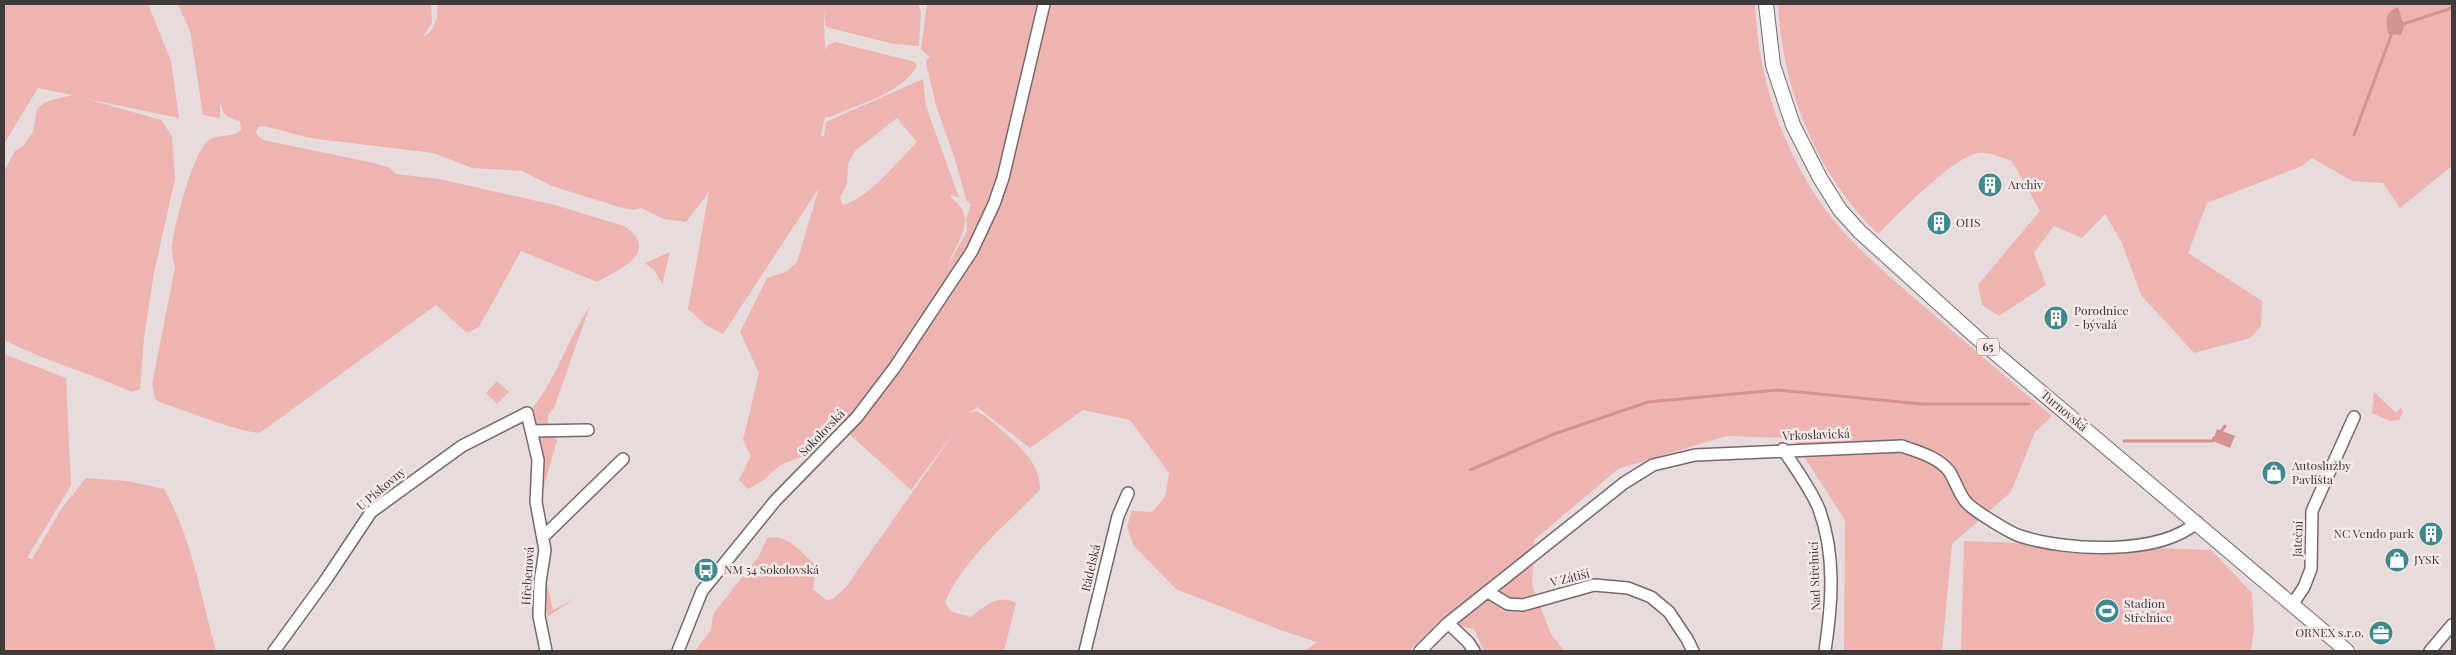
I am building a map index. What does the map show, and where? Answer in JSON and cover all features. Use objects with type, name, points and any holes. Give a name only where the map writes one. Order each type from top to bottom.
[{"type":"main road","name":"Turnovská","points":[[1766,4],[1770,44],[1785,105],[1804,150],[1840,210],[1880,252],[1976,336],[2347,651]]},
{"type":"street","name":"Sokolovská","points":[[678,651],[702,591],[775,501],[856,418],[895,367],[972,252],[984,230],[1003,178],[1044,4]]},
{"type":"street","name":"Hřebenová","points":[[527,413],[538,460],[536,502],[545,550],[539,595],[541,630],[546,651]]},
{"type":"street","name":"U Pískovny","points":[[274,651],[371,512],[462,446],[527,413]]},
{"type":"street","name":"Jateční","points":[[2292,605],[2304,587],[2311,569],[2312,511],[2354,417]]},
{"type":"street","points":[[532,431],[588,430]]},
{"type":"street","name":"Vrkoslavická","points":[[1420,651],[1448,623],[1624,483],[1652,465],[1695,455],[1783,449],[1902,446],[1934,458],[1948,470],[1967,504],[2018,536],[2073,548],[2142,545],[2173,538],[2187,531],[2197,522]]},
{"type":"street","name":"Nad Střelnicí","points":[[1783,449],[1818,508],[1828,538],[1832,602],[1825,651]]},
{"type":"street","points":[[543,537],[623,459]]},
{"type":"street","name":"Rádelská","points":[[1085,651],[1116,524],[1128,493]]},
{"type":"street","name":"V Zátiší","points":[[1488,592],[1508,604],[1523,605],[1594,585],[1628,588],[1651,598],[1669,612],[1688,639],[1693,651]]},
{"type":"street","points":[[1448,623],[1474,651]]},
{"type":"street","points":[[2430,651],[2452,625]]},
{"type":"shaded area","points":[[4,4],[148,4],[171,61],[179,118],[87,99],[161,120],[172,136],[175,179],[154,273],[144,338],[140,389],[132,392],[4,340],[4,171],[15,151],[23,146],[33,132],[37,109],[45,102],[72,95],[38,88],[4,144]]},
{"type":"shaded area","points":[[178,4],[431,4],[432,23],[423,37],[431,31],[435,23],[437,4],[918,4],[921,12],[919,46],[894,44],[826,27],[824,11],[825,50],[828,45],[835,42],[915,62],[917,66],[910,76],[890,91],[866,103],[830,117],[825,117],[821,135],[824,137],[826,122],[923,79],[926,106],[959,198],[951,195],[951,198],[960,205],[964,213],[963,230],[948,265],[967,231],[966,219],[971,204],[967,202],[954,156],[936,106],[926,63],[926,60],[930,57],[921,49],[927,4],[1755,4],[1763,68],[1771,100],[1782,131],[1812,189],[1831,216],[1852,241],[1879,267],[2052,416],[2035,432],[2011,492],[1952,544],[1942,651],[1844,651],[1845,520],[1792,438],[1726,436],[1618,469],[1534,540],[1532,585],[1551,634],[1564,651],[1484,651],[1474,629],[1440,621],[1409,651],[1305,651],[1317,642],[1280,630],[1176,589],[1133,545],[1127,526],[1132,511],[1152,512],[1165,497],[1169,473],[1130,420],[1083,410],[1030,448],[977,407],[969,413],[977,411],[985,416],[1021,448],[1035,467],[1039,478],[1040,490],[975,556],[953,586],[945,602],[950,611],[971,617],[987,605],[998,600],[1009,600],[1016,603],[1004,651],[695,651],[711,630],[713,614],[759,556],[767,538],[781,538],[800,550],[816,566],[813,589],[826,600],[833,599],[846,587],[956,430],[911,490],[836,422],[801,457],[782,464],[761,482],[748,489],[739,480],[751,456],[743,440],[759,373],[740,332],[767,278],[786,272],[797,262],[819,188],[723,334],[706,325],[688,309],[709,192],[686,222],[664,219],[641,208],[633,210],[619,207],[552,186],[522,171],[472,168],[433,153],[310,138],[264,126],[258,127],[256,133],[261,139],[268,141],[374,163],[390,168],[396,174],[439,179],[555,205],[624,226],[635,236],[639,244],[638,252],[633,259],[616,272],[597,282],[521,251],[479,327],[467,333],[436,305],[261,432],[243,430],[159,402],[155,399],[152,384],[175,268],[172,251],[173,239],[185,191],[197,159],[209,140],[237,133],[241,130],[240,121],[226,115],[220,102],[220,118],[203,115],[190,31]],"holes":[[[897,118],[917,142],[872,188],[852,202],[843,205],[840,198],[847,184],[848,164],[855,151]]]},
{"type":"shaded area","points":[[1778,4],[2452,4],[2452,166],[2400,208],[2383,183],[2352,181],[2312,158],[2302,166],[2207,203],[2188,253],[2262,301],[2261,326],[2250,338],[2194,353],[2141,295],[2122,243],[2105,214],[2082,238],[2054,226],[2034,253],[2046,285],[1999,316],[1982,305],[1978,285],[2040,211],[2012,161],[1987,153],[1978,153],[1967,157],[1926,188],[1878,234],[1837,185],[1820,157],[1806,128],[1795,98],[1787,67],[1781,36]]},
{"type":"shaded area","points":[[2398,7],[2404,26],[2401,35],[2388,34],[2388,14]]},
{"type":"shaded area","points":[[670,252],[663,285],[654,270],[645,263]]},
{"type":"shaded area","points":[[590,306],[554,408],[548,415],[548,422],[557,440],[541,497],[549,553],[547,584],[553,610],[576,598],[547,617],[531,410],[540,399]]},
{"type":"shaded area","points":[[4,354],[66,378],[71,485],[27,558],[32,559],[62,508],[86,478],[127,481],[164,489],[174,508],[189,548],[216,651],[4,651]]},
{"type":"shaded area","points":[[497,381],[509,392],[497,404],[486,393]]},
{"type":"shaded area","points":[[2374,392],[2396,413],[2401,407],[2403,412],[2399,420],[2390,421],[2372,413]]},
{"type":"shaded area","points":[[2217,429],[2235,436],[2230,448],[2213,441]]},
{"type":"shaded area","name":"Stadion Střelnice","points":[[1964,541],[2211,550],[2252,593],[2254,629],[2251,651],[1961,651]]},
{"type":"waterway","points":[[2400,25],[2452,8]]},
{"type":"waterway","points":[[2354,135],[2392,33]]},
{"type":"waterway","points":[[1470,470],[1554,434],[1648,402],[1777,390],[1922,404],[2029,404]]},
{"type":"waterway","points":[[2219,434],[2225,426]]},
{"type":"waterway","points":[[2124,441],[2213,441],[2214,438]]},
{"type":"place","name":"Archiv","points":[[1990,185]]},
{"type":"place","name":"OHS","points":[[1939,223]]},
{"type":"place","name":"Porodnice - bývalá","points":[[2056,318]]},
{"type":"place","name":"Autoslužby Pavlišta","points":[[2274,473]]},
{"type":"place","name":"NC Vendo park","points":[[2431,534]]},
{"type":"place","name":"JYSK","points":[[2397,560]]},
{"type":"place","name":"NM 54 Sokolovská","points":[[706,570]]},
{"type":"place","name":"Stadion Střelnice","points":[[2107,611]]},
{"type":"place","name":"ORNEX s.r.o.","points":[[2381,633]]}]
